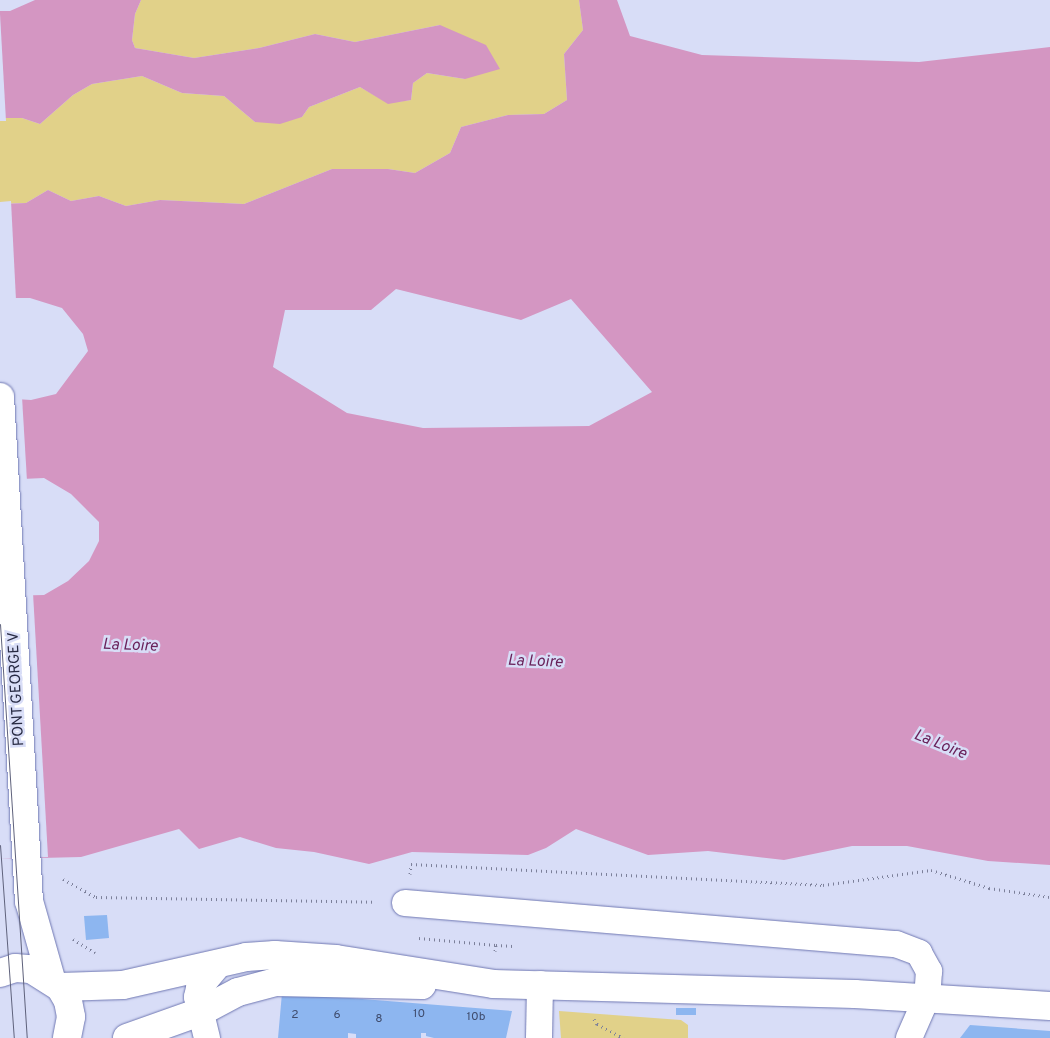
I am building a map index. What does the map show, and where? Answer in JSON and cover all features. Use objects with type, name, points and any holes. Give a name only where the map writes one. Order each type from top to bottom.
[{"type":"main road","name":"PONT GEORGE V","points":[[0,397],[29,901],[56,983],[68,1001],[71,1017],[66,1038]]},
{"type":"main road","points":[[0,973],[22,968],[56,983],[123,985],[246,957],[275,955],[336,959],[494,984]]},
{"type":"main road","points":[[127,1038],[200,1012],[238,992],[275,982],[540,984],[927,997],[1050,1006]]},
{"type":"street","points":[[405,903],[896,944],[919,953],[929,971],[927,997],[909,1038]]},
{"type":"street","points":[[207,1038],[196,997],[199,988],[219,964]]},
{"type":"street","points":[[539,1038],[540,984]]},
{"type":"path","points":[[63,879],[96,897],[405,903],[411,864],[823,885],[931,870],[989,888],[1050,896]]},
{"type":"path","points":[[69,935],[81,947],[100,955]]},
{"type":"path","points":[[495,951],[496,944],[515,946]]},
{"type":"path","points":[[592,1014],[597,1024],[623,1038]]},
{"type":"shaded area","points":[[141,0],[579,0],[583,30],[564,54],[567,100],[544,114],[508,115],[461,127],[450,153],[415,173],[388,169],[332,169],[244,204],[160,200],[126,206],[99,196],[71,201],[48,190],[26,203],[0,204],[0,118],[22,118],[40,124],[73,95],[92,84],[142,76],[182,93],[224,96],[255,122],[302,117],[309,107],[360,87],[388,103],[411,100],[413,83],[427,73],[465,79],[440,25],[355,42],[315,34],[259,48],[194,58],[135,48],[132,40],[135,14]]},
{"type":"shaded area","points":[[559,1011],[681,1020],[688,1025],[688,1038],[561,1038]]},
{"type":"water","points":[[35,0],[141,0],[135,14],[132,40],[135,48],[194,58],[259,48],[315,34],[355,42],[440,25],[486,45],[500,69],[465,79],[427,73],[413,83],[411,100],[388,104],[360,87],[309,107],[302,117],[280,124],[255,122],[224,96],[182,93],[142,76],[92,84],[73,95],[40,124],[22,118],[0,118],[0,11],[10,11]]},
{"type":"water","name":"La Loire","points":[[579,0],[617,0],[630,36],[702,55],[919,62],[1050,47],[1050,865],[988,861],[907,846],[852,846],[784,860],[708,851],[648,855],[576,829],[546,848],[528,855],[412,852],[369,864],[314,852],[276,848],[240,837],[199,849],[179,829],[81,857],[0,859],[0,596],[44,595],[68,581],[89,561],[99,541],[99,522],[71,494],[44,478],[0,480],[0,398],[31,400],[56,394],[88,351],[83,334],[62,308],[30,298],[0,298],[0,204],[26,203],[48,190],[71,201],[99,196],[126,206],[160,200],[244,204],[332,169],[388,169],[415,173],[450,153],[461,127],[508,115],[544,114],[567,100],[564,54],[583,30]],"holes":[[[396,289],[521,320],[571,299],[652,392],[589,426],[423,428],[347,413],[273,367],[285,310],[371,310]]]},
{"type":"pier","points":[[0,14],[6,121],[0,121]]},
{"type":"pier","points":[[11,201],[16,300],[0,301],[0,202]]},
{"type":"pier","points":[[0,396],[22,397],[27,481],[0,482]]},
{"type":"pier","points":[[33,593],[48,857],[0,859],[0,594]]},
{"type":"building","points":[[107,915],[109,938],[86,940],[84,916]]},
{"type":"building","points":[[282,993],[512,1011],[506,1038],[434,1038],[426,1036],[426,1033],[421,1033],[421,1038],[356,1038],[356,1034],[348,1033],[348,1038],[278,1038]]},
{"type":"building","points":[[676,1008],[696,1008],[696,1015],[676,1015]]},
{"type":"building","points":[[970,1025],[1050,1031],[1050,1038],[960,1038]]},
{"type":"tram line","points":[[0,624],[27,1038]]},
{"type":"tram line","points":[[0,845],[14,1038]]}]
